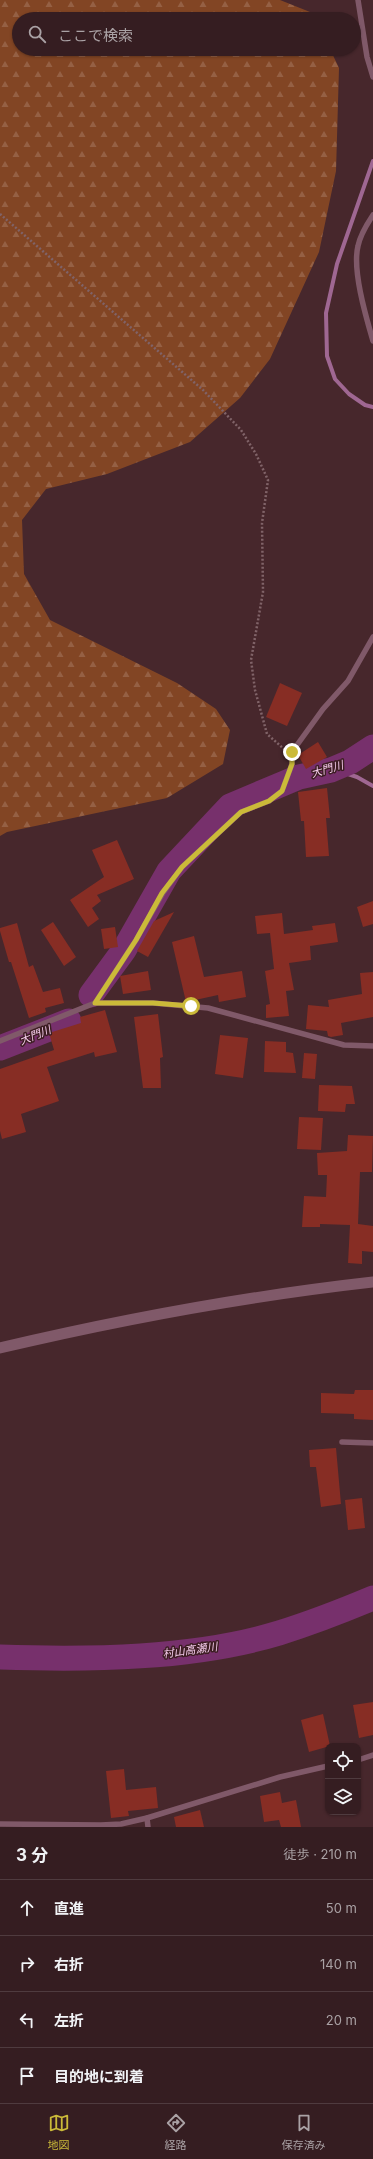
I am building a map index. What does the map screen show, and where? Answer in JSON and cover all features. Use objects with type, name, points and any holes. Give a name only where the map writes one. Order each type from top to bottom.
[{"type":"street","points":[[0,1348],[139,1318],[307,1289],[373,1282]]},
{"type":"lane","points":[[358,0],[360,12]]},
{"type":"lane","points":[[361,19],[367,57],[373,77]]},
{"type":"lane","points":[[373,215],[358,245],[356,258],[364,309],[373,341]]},
{"type":"lane","points":[[95,1003],[136,940],[162,893],[182,867],[241,812],[269,801],[282,791],[292,764],[292,752],[323,709],[348,681],[373,637]]},
{"type":"lane","points":[[0,1040],[95,1003],[153,1003],[208,1008],[344,1046],[373,1046]]},
{"type":"lane","points":[[342,1442],[373,1443]]},
{"type":"lane","points":[[361,1759],[373,1755]]},
{"type":"lane","points":[[0,1824],[101,1825],[147,1818],[280,1777],[325,1767]]},
{"type":"lane","points":[[147,1818],[148,1827]]},
{"type":"path","points":[[0,214],[203,390],[241,430],[256,454],[268,480],[262,523],[263,592],[252,660],[255,690],[267,734],[283,748],[292,752]]},
{"type":"green space","points":[[0,0],[280,0],[310,12],[12,12],[12,56],[333,56],[339,68],[336,171],[319,252],[270,359],[240,398],[190,442],[107,474],[46,489],[22,520],[24,574],[50,620],[177,683],[216,709],[230,730],[223,764],[167,798],[7,832],[0,836]]},
{"type":"building","points":[[280,683],[302,693],[287,726],[266,717]]},
{"type":"building","points":[[318,742],[327,757],[306,769],[298,755]]},
{"type":"building","points":[[327,788],[330,818],[326,818],[329,856],[306,857],[304,821],[301,821],[298,792]]},
{"type":"building","points":[[117,840],[134,879],[97,895],[101,901],[92,908],[99,919],[88,927],[70,900],[104,877],[92,850]]},
{"type":"building","points":[[373,901],[373,924],[363,927],[357,907]]},
{"type":"building","points":[[174,912],[148,957],[137,951],[154,921]]},
{"type":"building","points":[[282,913],[284,934],[313,930],[312,926],[335,923],[338,942],[310,946],[311,960],[289,963],[294,990],[286,991],[289,1016],[266,1018],[266,1005],[270,1004],[265,971],[274,969],[270,933],[257,934],[255,916]]},
{"type":"building","points":[[53,922],[76,957],[64,966],[41,930]]},
{"type":"building","points":[[17,923],[29,967],[33,965],[43,992],[60,988],[64,1003],[45,1008],[46,1012],[29,1018],[11,962],[9,962],[0,931],[0,928]]},
{"type":"building","points":[[115,927],[118,947],[104,949],[101,929]]},
{"type":"building","points":[[194,936],[204,977],[242,971],[246,997],[219,1002],[218,995],[186,1002],[172,942]]},
{"type":"building","points":[[148,971],[151,990],[123,994],[120,976]]},
{"type":"building","points":[[373,972],[373,1017],[341,1023],[343,1035],[331,1037],[328,1036],[327,1031],[306,1029],[308,1005],[329,1007],[328,1000],[362,994],[360,973]]},
{"type":"building","points":[[105,1010],[117,1052],[95,1057],[94,1052],[47,1067],[59,1101],[21,1114],[26,1132],[2,1139],[0,1131],[0,1069],[54,1050],[49,1033],[81,1023],[80,1017]]},
{"type":"building","points":[[158,1014],[163,1057],[160,1058],[161,1088],[143,1088],[134,1017]]},
{"type":"building","points":[[220,1035],[248,1038],[243,1078],[215,1074]]},
{"type":"building","points":[[265,1041],[286,1042],[286,1052],[293,1053],[296,1073],[264,1072]]},
{"type":"building","points":[[304,1053],[317,1054],[315,1079],[302,1078]]},
{"type":"building","points":[[319,1085],[352,1086],[355,1104],[346,1104],[345,1112],[318,1111]]},
{"type":"building","points":[[299,1117],[323,1118],[321,1150],[297,1149]]},
{"type":"building","points":[[348,1135],[373,1136],[372,1172],[360,1172],[358,1224],[373,1226],[373,1252],[362,1251],[362,1264],[348,1263],[350,1225],[320,1224],[320,1227],[302,1227],[304,1196],[326,1197],[327,1175],[318,1175],[317,1153],[347,1151]]},
{"type":"building","points":[[355,1390],[373,1390],[373,1420],[354,1419],[354,1414],[321,1413],[321,1393],[354,1394]]},
{"type":"building","points":[[336,1448],[341,1504],[321,1507],[316,1467],[310,1467],[309,1450]]},
{"type":"building","points":[[362,1498],[365,1528],[348,1530],[345,1500]]},
{"type":"building","points":[[373,1702],[373,1735],[359,1738],[353,1705]]},
{"type":"building","points":[[323,1714],[329,1743],[325,1743],[325,1747],[309,1752],[301,1720]]},
{"type":"building","points":[[124,1769],[126,1790],[156,1787],[158,1808],[128,1811],[129,1816],[111,1818],[106,1771]]},
{"type":"building","points":[[280,1792],[282,1803],[296,1800],[301,1827],[281,1827],[279,1820],[264,1822],[260,1796]]},
{"type":"building","points":[[200,1810],[204,1827],[176,1827],[174,1817]]},
{"type":"waterway","points":[[373,161],[337,264],[326,313],[327,356],[335,379],[349,394],[365,405],[373,407]]},
{"type":"waterway","name":"大門川","points":[[91,995],[124,950],[169,871],[230,806],[299,777],[331,770],[350,762],[373,747]]},
{"type":"waterway","points":[[333,769],[357,777],[373,786]]},
{"type":"waterway","name":"大門川","points":[[0,1048],[69,1021]]},
{"type":"waterway","name":"村山高瀬川","points":[[0,1657],[105,1658],[176,1653],[212,1648],[246,1642],[279,1633],[326,1617],[373,1598]]},
{"type":"route","points":[[191,1006],[153,1003],[95,1003],[136,940],[162,893],[182,867],[241,812],[269,801],[282,791],[292,764],[292,752]]}]
